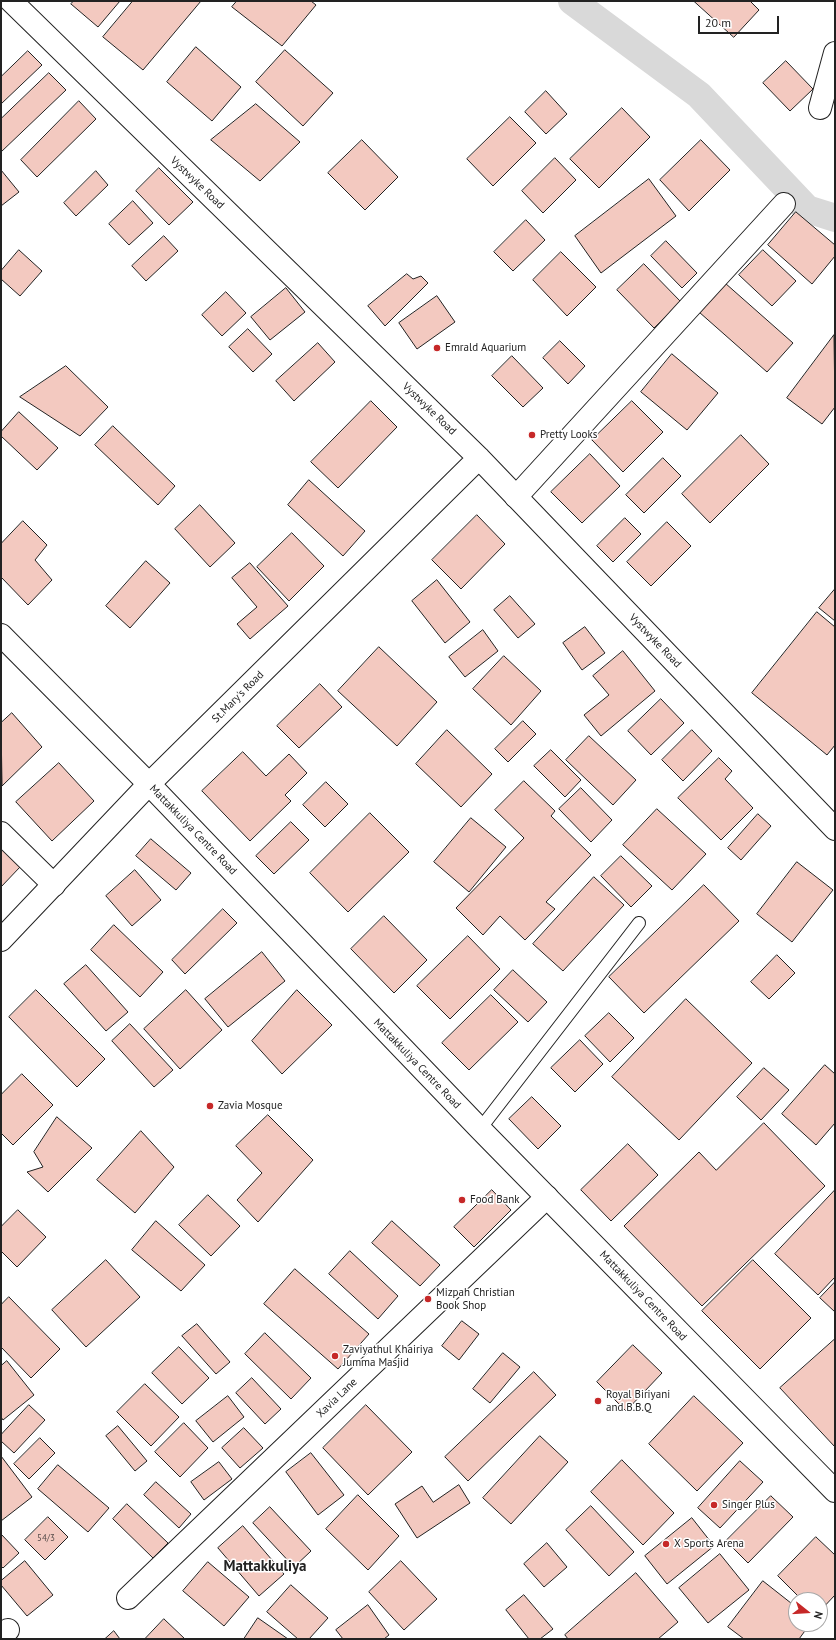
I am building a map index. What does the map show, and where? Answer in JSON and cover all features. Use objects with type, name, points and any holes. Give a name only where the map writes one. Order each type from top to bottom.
[{"type":"street","name":"Vystwyke Road","points":[[11,1],[479,458],[835,829]]},
{"type":"street","points":[[820,108],[835,54]]},
{"type":"street","points":[[516,497],[784,204]]},
{"type":"street","name":"St.Mary's Road","points":[[1,940],[149,784],[479,458]]},
{"type":"street","name":"Mattakkuliya Centre Road","points":[[1,635],[149,784],[480,1129],[835,1491]]},
{"type":"street","points":[[1,834],[54,885]]},
{"type":"street","name":"Xavia Lane","points":[[128,1598],[547,1197]]},
{"type":"lane","points":[[480,1129],[639,923]]},
{"type":"building","points":[[74,1],[120,1],[98,27],[71,4]]},
{"type":"building","points":[[133,1],[201,1],[143,70],[103,37]]},
{"type":"building","points":[[237,1],[311,1],[316,5],[282,46],[232,7]]},
{"type":"building","points":[[694,1],[750,1],[759,10],[734,37]]},
{"type":"building","points":[[196,47],[241,87],[212,121],[167,82]]},
{"type":"building","points":[[285,50],[333,93],[303,126],[256,82]]},
{"type":"building","points":[[28,51],[42,65],[1,104],[1,77]]},
{"type":"building","points":[[786,61],[813,89],[790,111],[763,83]]},
{"type":"building","points":[[49,73],[66,90],[1,152],[1,119]]},
{"type":"building","points":[[546,91],[567,114],[546,134],[525,112]]},
{"type":"building","points":[[79,101],[96,119],[37,177],[21,160]]},
{"type":"building","points":[[256,104],[300,142],[260,181],[211,140]]},
{"type":"building","points":[[622,108],[650,137],[599,188],[570,159]]},
{"type":"building","points":[[510,117],[536,143],[493,186],[467,159]]},
{"type":"building","points":[[362,140],[398,177],[365,210],[328,173]]},
{"type":"building","points":[[701,140],[730,170],[689,211],[660,180]]},
{"type":"building","points":[[555,158],[576,180],[543,213],[522,191]]},
{"type":"building","points":[[159,168],[193,202],[169,225],[136,191]]},
{"type":"building","points":[[1,170],[19,192],[1,206]]},
{"type":"building","points":[[96,171],[108,185],[76,216],[64,203]]},
{"type":"building","points":[[649,179],[676,216],[601,273],[575,236]]},
{"type":"building","points":[[133,201],[153,223],[129,245],[109,224]]},
{"type":"building","points":[[796,212],[835,245],[835,256],[812,284],[768,245]]},
{"type":"building","points":[[526,220],[545,240],[513,271],[494,252]]},
{"type":"building","points":[[164,236],[178,251],[146,281],[132,266]]},
{"type":"building","points":[[666,241],[697,273],[682,288],[651,256]]},
{"type":"building","points":[[19,250],[42,271],[20,296],[1,279],[1,271]]},
{"type":"building","points":[[763,250],[796,281],[772,306],[739,275]]},
{"type":"building","points":[[561,252],[596,287],[567,316],[533,280]]},
{"type":"building","points":[[644,264],[681,302],[654,328],[617,290]]},
{"type":"building","points":[[407,274],[413,279],[421,276],[428,283],[385,326],[368,306]]},
{"type":"building","points":[[725,283],[793,343],[767,372],[699,312]]},
{"type":"building","points":[[286,288],[305,312],[270,340],[251,317]]},
{"type":"building","points":[[226,292],[246,313],[222,336],[202,315]]},
{"type":"building","points":[[437,296],[455,322],[417,349],[399,323]]},
{"type":"building","points":[[248,329],[272,354],[253,372],[229,347]]},
{"type":"building","points":[[834,335],[835,407],[822,424],[787,398]]},
{"type":"building","points":[[560,341],[585,366],[568,384],[543,358]]},
{"type":"building","points":[[318,343],[335,362],[294,401],[276,381]]},
{"type":"building","points":[[672,354],[718,393],[687,430],[641,392]]},
{"type":"building","points":[[512,356],[543,388],[523,407],[492,376]]},
{"type":"building","points":[[66,366],[108,407],[80,436],[20,397]]},
{"type":"building","points":[[371,401],[397,427],[338,488],[311,462]]},
{"type":"building","points":[[632,401],[663,432],[623,472],[592,440]]},
{"type":"building","points":[[19,412],[58,448],[37,470],[1,436],[1,432]]},
{"type":"building","points":[[113,426],[175,486],[158,505],[95,445]]},
{"type":"building","points":[[741,435],[769,464],[710,523],[682,494]]},
{"type":"building","points":[[590,454],[620,486],[582,523],[551,492]]},
{"type":"building","points":[[663,458],[681,476],[644,513],[626,495]]},
{"type":"building","points":[[309,480],[365,531],[343,556],[288,505]]},
{"type":"building","points":[[200,505],[235,543],[210,567],[175,529]]},
{"type":"building","points":[[477,515],[505,544],[461,589],[432,560]]},
{"type":"building","points":[[625,518],[641,534],[613,562],[597,546]]},
{"type":"building","points":[[23,521],[47,545],[35,560],[52,580],[28,605],[1,577],[1,544]]},
{"type":"building","points":[[667,522],[691,546],[651,586],[627,562]]},
{"type":"building","points":[[292,533],[324,566],[289,601],[257,567]]},
{"type":"building","points":[[146,561],[170,583],[130,628],[106,606]]},
{"type":"building","points":[[250,563],[288,606],[250,639],[237,624],[257,607],[232,578]]},
{"type":"building","points":[[437,580],[470,622],[445,643],[412,601]]},
{"type":"building","points":[[835,589],[835,621],[819,608]]},
{"type":"building","points":[[510,596],[535,624],[518,638],[494,610]]},
{"type":"building","points":[[817,612],[835,627],[835,745],[827,755],[752,693]]},
{"type":"building","points":[[585,627],[605,653],[582,670],[563,643]]},
{"type":"building","points":[[483,630],[498,651],[465,677],[449,657]]},
{"type":"building","points":[[379,647],[437,702],[397,746],[338,691]]},
{"type":"building","points":[[623,651],[655,691],[601,736],[584,715],[609,695],[593,676]]},
{"type":"building","points":[[504,656],[541,691],[511,725],[473,689]]},
{"type":"building","points":[[320,684],[342,707],[299,748],[277,726]]},
{"type":"building","points":[[661,699],[684,723],[651,755],[628,731]]},
{"type":"building","points":[[12,713],[42,747],[2,786],[1,723]]},
{"type":"building","points":[[523,721],[536,734],[508,762],[495,749]]},
{"type":"building","points":[[447,730],[492,774],[461,807],[416,764]]},
{"type":"building","points":[[692,730],[712,751],[683,781],[662,760]]},
{"type":"building","points":[[589,736],[636,780],[613,805],[566,760]]},
{"type":"building","points":[[551,750],[581,780],[565,797],[534,766]]},
{"type":"building","points":[[243,752],[266,776],[289,754],[307,773],[285,795],[291,801],[250,841],[202,791]]},
{"type":"building","points":[[719,758],[732,771],[725,779],[753,808],[721,840],[678,798]]},
{"type":"building","points":[[59,763],[94,801],[52,841],[16,802]]},
{"type":"building","points":[[524,781],[555,811],[551,816],[591,855],[546,902],[555,909],[525,940],[500,916],[483,935],[456,908],[524,838],[495,810]]},
{"type":"building","points":[[326,782],[348,804],[325,827],[303,805]]},
{"type":"building","points":[[581,788],[612,820],[591,842],[559,809]]},
{"type":"building","points":[[657,809],[706,854],[672,890],[623,845]]},
{"type":"building","points":[[370,813],[409,852],[348,912],[310,873]]},
{"type":"building","points":[[758,814],[771,826],[741,860],[728,848]]},
{"type":"building","points":[[471,818],[506,847],[469,892],[434,862]]},
{"type":"building","points":[[291,822],[309,840],[274,874],[256,856]]},
{"type":"building","points":[[151,839],[191,873],[176,890],[136,856]]},
{"type":"building","points":[[1,848],[20,867],[1,887]]},
{"type":"building","points":[[621,856],[652,886],[631,907],[601,876]]},
{"type":"building","points":[[797,862],[833,890],[792,942],[757,914]]},
{"type":"building","points":[[135,870],[161,900],[132,926],[106,896]]},
{"type":"building","points":[[594,877],[624,905],[563,971],[533,944]]},
{"type":"building","points":[[704,885],[739,921],[644,1013],[609,977]]},
{"type":"building","points":[[223,909],[237,923],[185,974],[172,960]]},
{"type":"building","points":[[384,916],[427,960],[394,993],[351,949]]},
{"type":"building","points":[[114,925],[163,972],[140,997],[91,950]]},
{"type":"building","points":[[468,936],[500,969],[450,1019],[417,986]]},
{"type":"building","points":[[262,952],[285,981],[228,1027],[205,999]]},
{"type":"building","points":[[777,955],[795,973],[769,999],[751,982]]},
{"type":"building","points":[[86,965],[128,1012],[106,1031],[64,984]]},
{"type":"building","points":[[513,970],[547,1002],[528,1022],[494,990]]},
{"type":"building","points":[[36,990],[105,1059],[77,1087],[9,1017]]},
{"type":"building","points":[[186,990],[222,1030],[180,1069],[144,1029]]},
{"type":"building","points":[[297,990],[332,1025],[282,1074],[252,1041]]},
{"type":"building","points":[[491,995],[518,1022],[469,1070],[442,1043]]},
{"type":"building","points":[[686,999],[752,1063],[679,1140],[612,1077]]},
{"type":"building","points":[[609,1013],[634,1038],[610,1062],[585,1036]]},
{"type":"building","points":[[130,1024],[173,1070],[154,1087],[112,1041]]},
{"type":"building","points":[[580,1040],[603,1064],[575,1092],[551,1068]]},
{"type":"building","points":[[825,1065],[835,1074],[835,1123],[816,1145],[782,1114]]},
{"type":"building","points":[[764,1068],[789,1090],[761,1120],[737,1097]]},
{"type":"building","points":[[22,1074],[53,1105],[13,1145],[1,1133],[1,1095]]},
{"type":"building","points":[[532,1097],[561,1126],[538,1149],[509,1119]]},
{"type":"building","points":[[268,1115],[313,1160],[258,1222],[237,1200],[262,1173],[236,1146]]},
{"type":"building","points":[[57,1117],[92,1148],[48,1192],[27,1172],[43,1167],[34,1152]]},
{"type":"building","points":[[764,1123],[825,1186],[702,1306],[624,1226],[699,1152],[716,1170]]},
{"type":"building","points":[[141,1131],[174,1167],[135,1213],[97,1180]]},
{"type":"building","points":[[628,1144],[658,1175],[611,1221],[581,1190]]},
{"type":"building","points":[[492,1190],[511,1210],[474,1247],[454,1227]]},
{"type":"building","points":[[835,1190],[835,1277],[818,1295],[775,1254]]},
{"type":"building","points":[[208,1195],[240,1226],[211,1256],[179,1225]]},
{"type":"building","points":[[18,1210],[46,1237],[17,1267],[1,1251],[1,1227]]},
{"type":"building","points":[[156,1221],[205,1265],[181,1291],[132,1250]]},
{"type":"building","points":[[392,1221],[440,1265],[420,1286],[372,1243]]},
{"type":"building","points":[[350,1251],[398,1296],[378,1319],[329,1274]]},
{"type":"building","points":[[106,1260],[140,1297],[86,1347],[52,1310]]},
{"type":"building","points":[[753,1260],[811,1318],[760,1369],[702,1311]]},
{"type":"building","points":[[295,1269],[369,1334],[338,1369],[264,1304]]},
{"type":"building","points":[[835,1282],[835,1312],[820,1298]]},
{"type":"building","points":[[9,1297],[60,1349],[31,1378],[1,1347],[1,1305]]},
{"type":"building","points":[[462,1321],[479,1334],[459,1360],[442,1346]]},
{"type":"building","points":[[197,1324],[230,1362],[216,1374],[182,1336]]},
{"type":"building","points":[[265,1333],[311,1378],[291,1399],[245,1354]]},
{"type":"building","points":[[835,1339],[835,1447],[780,1388]]},
{"type":"building","points":[[633,1345],[662,1373],[626,1411],[597,1382]]},
{"type":"building","points":[[179,1347],[209,1378],[182,1404],[152,1373]]},
{"type":"building","points":[[503,1353],[520,1367],[490,1403],[473,1389]]},
{"type":"building","points":[[7,1361],[34,1395],[3,1420],[1,1417],[1,1366]]},
{"type":"building","points":[[534,1372],[556,1395],[468,1481],[445,1457]]},
{"type":"building","points":[[252,1378],[281,1409],[265,1424],[236,1393]]},
{"type":"building","points":[[145,1384],[179,1417],[151,1446],[117,1412]]},
{"type":"building","points":[[228,1396],[244,1417],[213,1442],[196,1421]]},
{"type":"building","points":[[694,1396],[743,1443],[697,1491],[649,1444]]},
{"type":"building","points":[[29,1405],[45,1420],[14,1453],[1,1441],[1,1435]]},
{"type":"building","points":[[366,1405],[412,1452],[368,1495],[323,1448]]},
{"type":"building","points":[[184,1423],[208,1448],[180,1477],[155,1452]]},
{"type":"building","points":[[118,1426],[147,1461],[135,1471],[106,1436]]},
{"type":"building","points":[[244,1428],[263,1448],[240,1468],[222,1448]]},
{"type":"building","points":[[540,1436],[568,1462],[511,1524],[483,1498]]},
{"type":"building","points":[[40,1438],[55,1453],[29,1479],[14,1464]]},
{"type":"building","points":[[311,1453],[344,1495],[318,1515],[286,1472]]},
{"type":"building","points":[[1,1456],[32,1497],[1,1521]]},
{"type":"building","points":[[622,1460],[674,1513],[643,1545],[591,1492]]},
{"type":"building","points":[[740,1461],[763,1482],[720,1528],[698,1508]]},
{"type":"building","points":[[219,1462],[232,1479],[204,1500],[191,1482]]},
{"type":"building","points":[[58,1465],[109,1508],[88,1532],[38,1489]]},
{"type":"building","points":[[156,1482],[191,1514],[179,1528],[144,1495]]},
{"type":"building","points":[[459,1485],[470,1503],[417,1538],[395,1504],[422,1486],[433,1502]]},
{"type":"building","points":[[358,1495],[399,1536],[368,1570],[326,1529]]},
{"type":"building","points":[[771,1496],[793,1517],[748,1563],[726,1541]]},
{"type":"building","points":[[127,1504],[168,1543],[153,1558],[113,1519]]},
{"type":"building","points":[[591,1506],[634,1552],[609,1576],[566,1530]]},
{"type":"building","points":[[270,1507],[311,1551],[294,1567],[253,1523]]},
{"type":"building","points":[[48,1517],[68,1537],[45,1560],[25,1540]]},
{"type":"building","points":[[692,1518],[714,1546],[667,1584],[645,1556]]},
{"type":"building","points":[[243,1526],[284,1574],[259,1596],[218,1548]]},
{"type":"building","points":[[1,1534],[19,1553],[3,1568],[1,1566]]},
{"type":"building","points":[[816,1537],[835,1555],[835,1595],[828,1602],[828,1592],[794,1592],[778,1576]]},
{"type":"building","points":[[547,1543],[567,1567],[544,1587],[524,1564]]},
{"type":"building","points":[[720,1554],[749,1590],[708,1623],[679,1588]]},
{"type":"building","points":[[25,1561],[53,1595],[27,1616],[1,1585],[1,1581]]},
{"type":"building","points":[[401,1561],[437,1599],[404,1630],[369,1592]]},
{"type":"building","points":[[208,1562],[249,1597],[224,1626],[183,1591]]},
{"type":"building","points":[[636,1573],[678,1622],[658,1639],[568,1639],[565,1635]]},
{"type":"building","points":[[763,1581],[788,1601],[788,1632],[804,1632],[799,1639],[744,1639],[728,1627]]},
{"type":"building","points":[[291,1585],[328,1618],[309,1639],[298,1639],[267,1612]]},
{"type":"building","points":[[524,1595],[553,1629],[540,1639],[529,1639],[506,1610]]},
{"type":"building","points":[[368,1605],[389,1635],[384,1639],[343,1639],[336,1630]]},
{"type":"building","points":[[258,1618],[288,1639],[244,1639]]},
{"type":"building","points":[[164,1619],[185,1639],[145,1639]]},
{"type":"building","points":[[114,1631],[120,1639],[105,1639]]},
{"type":"waterway","points":[[572,1],[699,95],[807,209],[835,218]]},
{"type":"place","name":"Emrald Aquarium","points":[[437,348]]},
{"type":"place","name":"Pretty Looks","points":[[532,435]]},
{"type":"place","name":"Zavia Mosque","points":[[210,1106]]},
{"type":"place","name":"Food Bank","points":[[462,1200]]},
{"type":"place","name":"Mizpah Christian Book Shop","points":[[428,1299]]},
{"type":"place","name":"Zaviyathul Khairiya Jumma Masjid","points":[[335,1356]]},
{"type":"place","name":"Royal Biriyani and B.B.Q","points":[[598,1401]]},
{"type":"place","name":"Singer Plus","points":[[714,1505]]},
{"type":"place","name":"X Sports Arena","points":[[666,1544]]},
{"type":"district","name":"Mattakkuliya","points":[[265,1567]]}]
